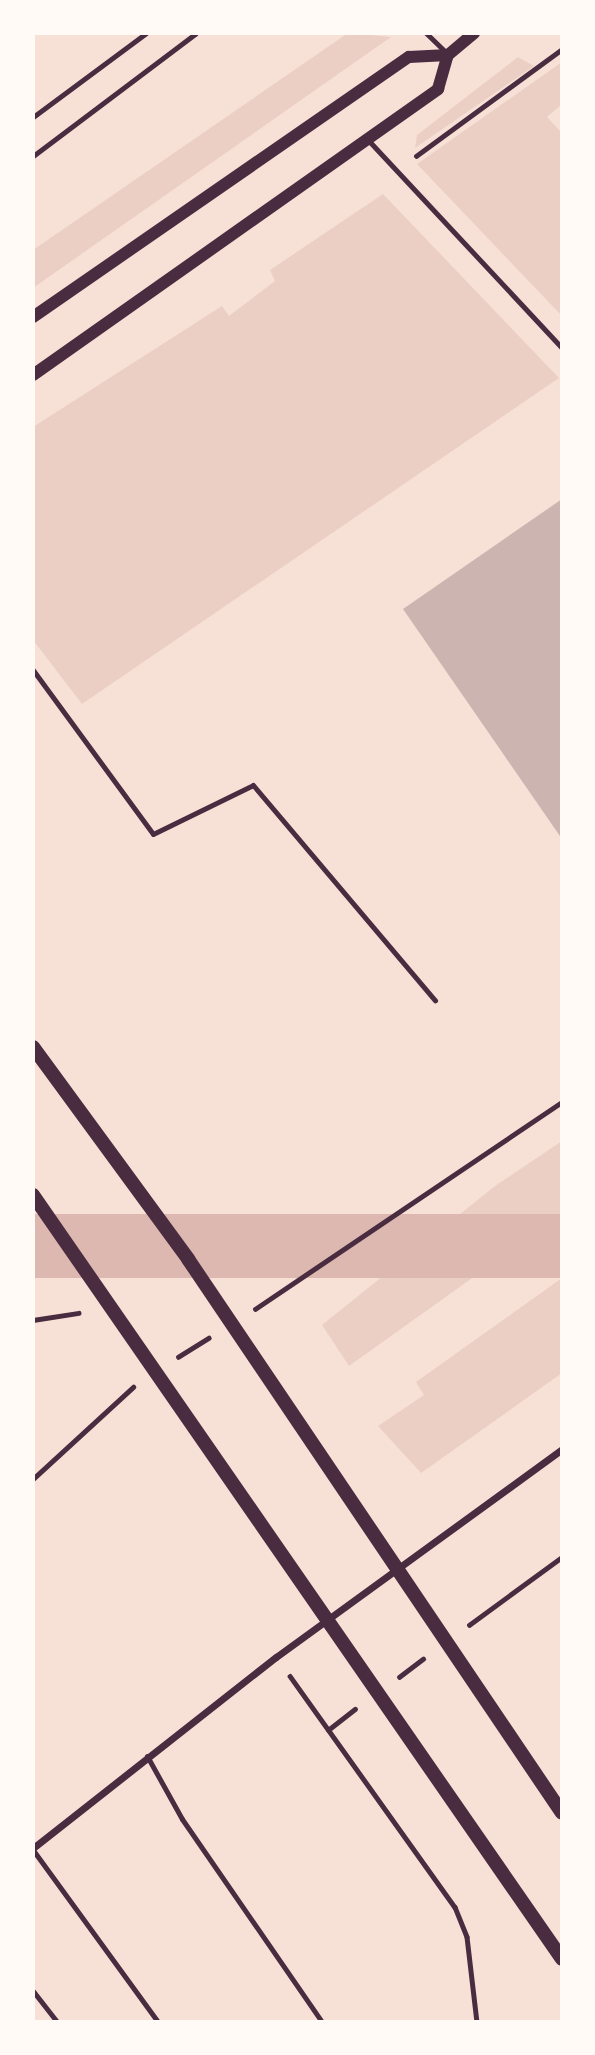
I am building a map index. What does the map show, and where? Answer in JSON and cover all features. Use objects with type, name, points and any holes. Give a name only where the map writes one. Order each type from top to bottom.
[{"type":"main road","points":[[33,1047],[188,1259],[562,1813]]},
{"type":"main road","points":[[33,1195],[562,1959]]},
{"type":"street","points":[[33,375],[369,141],[439,89],[448,55],[474,33]]},
{"type":"street","points":[[33,317],[409,57],[448,55]]},
{"type":"street","points":[[33,1849],[147,1756],[276,1657],[562,1449]]},
{"type":"lane","points":[[33,117],[146,33]]},
{"type":"lane","points":[[33,156],[196,33]]},
{"type":"lane","points":[[426,33],[448,55]]},
{"type":"lane","points":[[369,141],[394,171],[562,348]]},
{"type":"lane","points":[[33,670],[153,834],[253,785],[435,1000]]},
{"type":"lane","points":[[147,1756],[182,1819],[322,2022]]},
{"type":"lane","points":[[33,1849],[158,2022]]},
{"type":"lane","points":[[33,1991],[57,2022]]},
{"type":"path","points":[[394,171],[561,51]]},
{"type":"path","points":[[249,1313],[562,1102]]},
{"type":"path","points":[[33,1320],[78,1312],[87,1322]]},
{"type":"path","points":[[171,1362],[216,1334]]},
{"type":"path","points":[[33,1479],[138,1383],[129,1373]]},
{"type":"path","points":[[276,1657],[455,1907],[467,1937],[477,2022]]},
{"type":"shaded area","points":[[348,33],[391,37],[33,288],[33,250]]},
{"type":"shaded area","points":[[518,57],[534,66],[415,148],[417,135]]},
{"type":"shaded area","points":[[562,62],[562,104],[547,117],[562,133],[562,316],[417,164]]},
{"type":"shaded area","points":[[383,194],[559,378],[82,704],[33,640],[33,427],[222,306],[229,316],[275,281],[270,270]]},
{"type":"shaded area","points":[[562,1141],[562,1214],[349,1366],[322,1325],[495,1186]]},
{"type":"shaded area","points":[[33,1214],[562,1214],[562,1278],[33,1278]]},
{"type":"shaded area","points":[[562,1278],[562,1373],[421,1473],[378,1426],[424,1395],[416,1382]]},
{"type":"pier","points":[[330,1375],[363,1423],[201,1536],[168,1489]]},
{"type":"building","points":[[562,499],[562,839],[403,609]]}]
